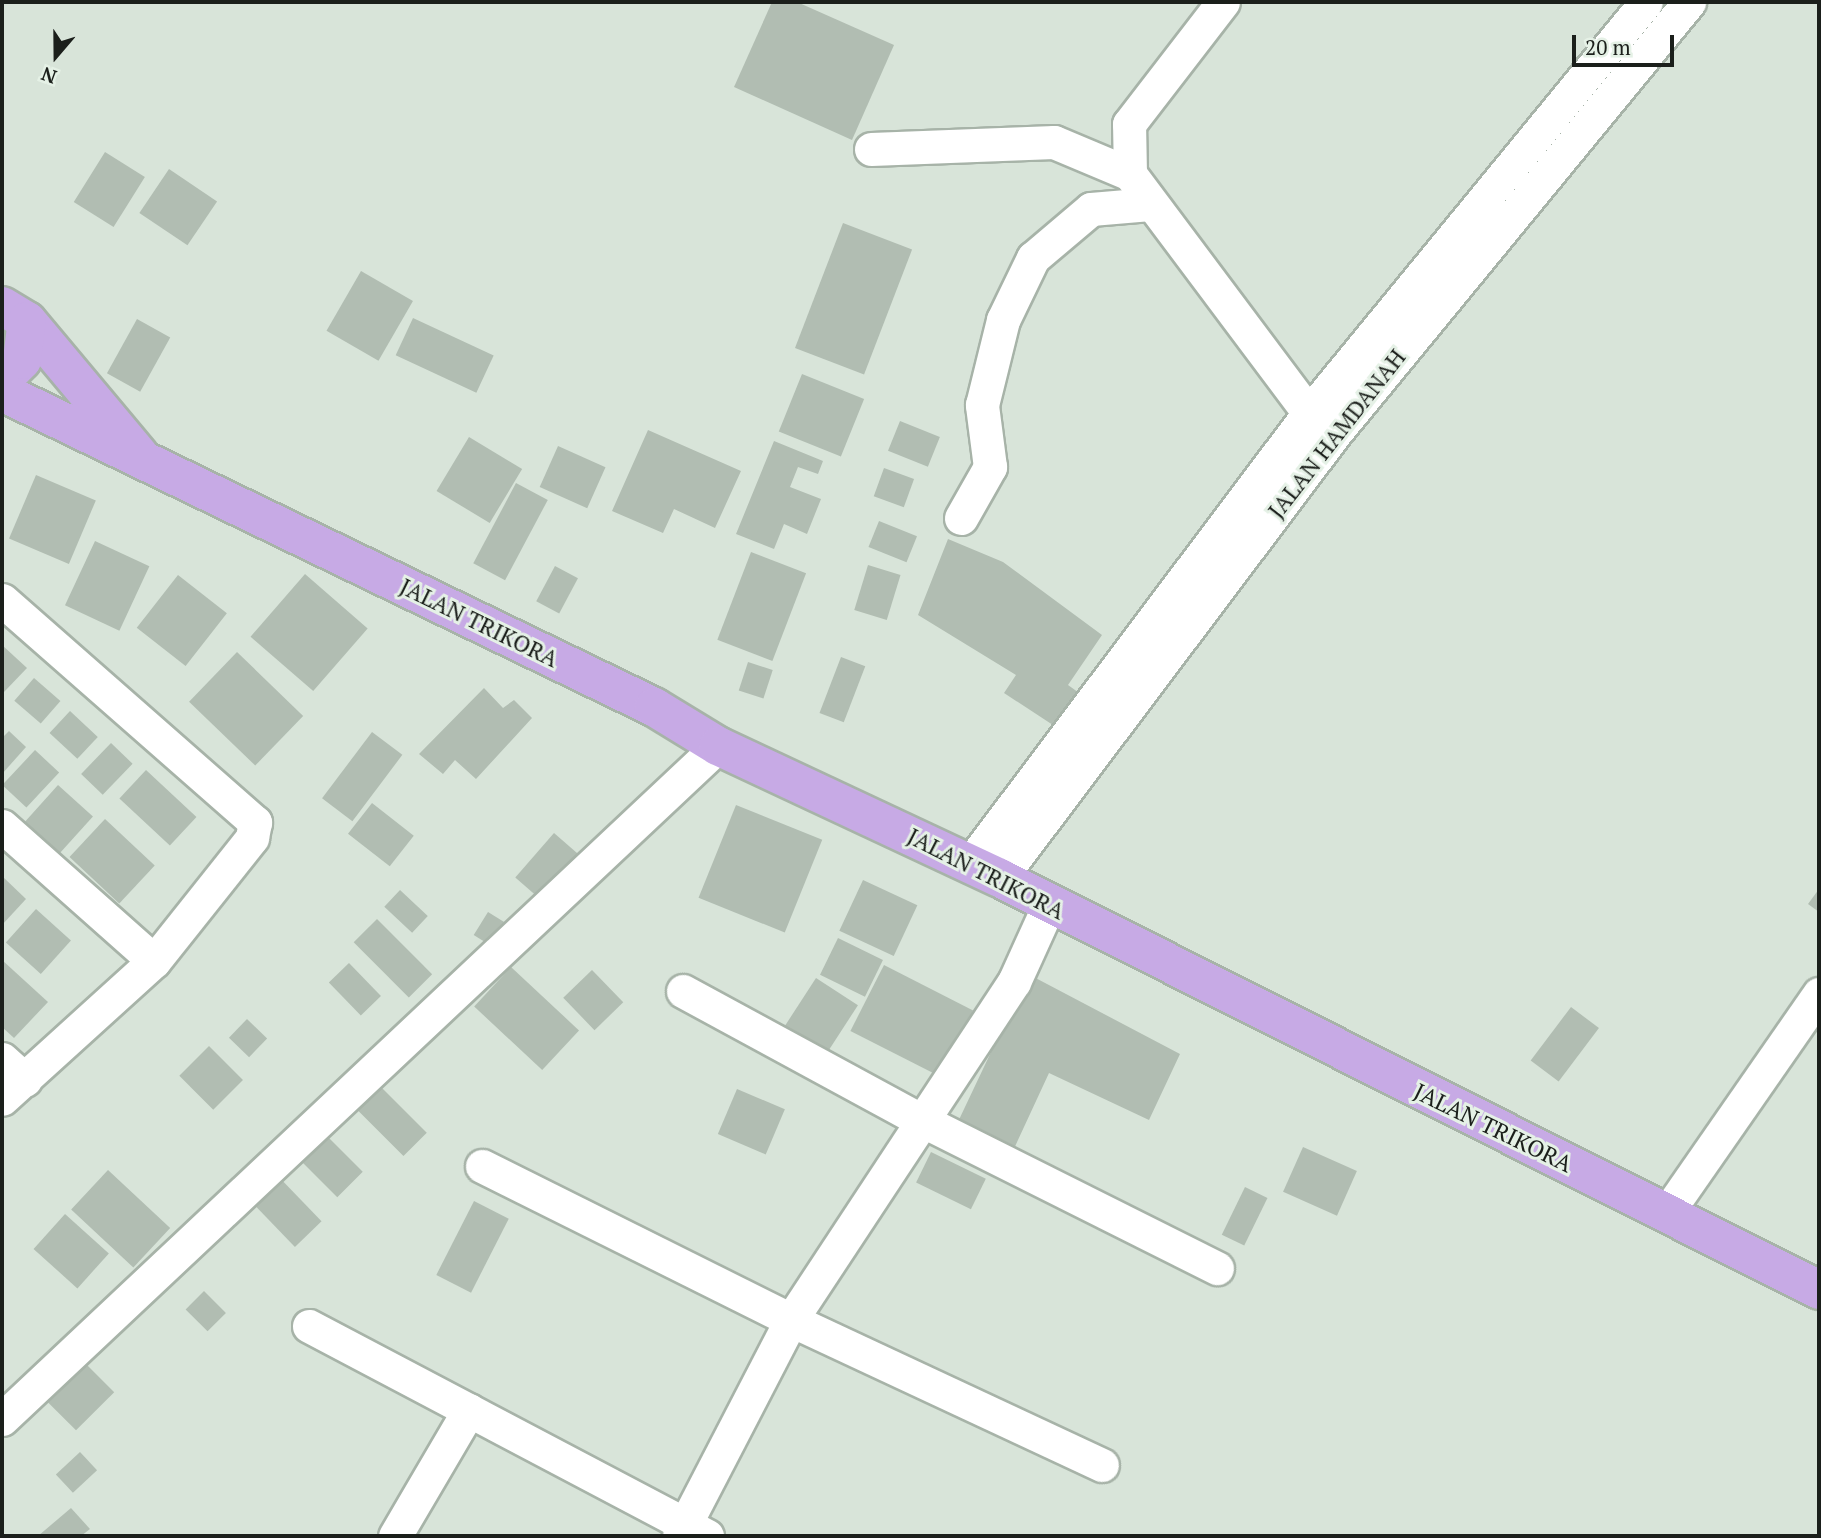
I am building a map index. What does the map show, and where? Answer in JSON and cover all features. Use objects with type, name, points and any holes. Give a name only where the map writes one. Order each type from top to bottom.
[{"type":"main road","points":[[2,380],[22,360],[14,314]]},
{"type":"main road","name":"JALAN TRIKORA","points":[[14,314],[149,467]]},
{"type":"main road","name":"JALAN TRIKORA","points":[[2,392],[149,467],[654,707],[718,746],[985,872],[1048,906],[1819,1290]]},
{"type":"street","points":[[1223,2],[1129,124],[1130,174],[1309,413],[1335,433]]},
{"type":"street","name":"JALAN HAMDANAH","points":[[985,872],[1309,413],[1646,2]]},
{"type":"street","name":"JALAN HAMDANAH","points":[[985,872],[1335,433],[1689,2]]},
{"type":"street","points":[[870,149],[1054,142],[1130,174]]},
{"type":"street","points":[[961,518],[990,467],[982,405],[1003,320],[1033,258],[1091,209],[1150,204]]},
{"type":"street","points":[[2,600],[255,822],[252,838],[154,961],[9,1079]]},
{"type":"street","points":[[2,1419],[718,746]]},
{"type":"street","points":[[2,826],[154,961]]},
{"type":"street","points":[[309,1326],[469,1410],[690,1533],[791,1320],[1014,982],[1048,906]]},
{"type":"street","points":[[684,990],[921,1120],[1217,1268]]},
{"type":"street","points":[[1667,1214],[1819,993]]},
{"type":"street","points":[[482,1166],[791,1320],[1102,1465]]},
{"type":"street","points":[[395,1536],[469,1410]]},
{"type":"building","points":[[772,2],[797,2],[894,45],[852,140],[734,87]]},
{"type":"building","points":[[105,152],[145,177],[114,227],[74,202]]},
{"type":"building","points":[[169,169],[217,201],[187,245],[139,213]]},
{"type":"building","points":[[843,223],[912,250],[864,375],[795,348]]},
{"type":"building","points":[[361,271],[413,301],[378,361],[326,331]]},
{"type":"building","points":[[413,318],[494,356],[476,393],[396,355]]},
{"type":"building","points":[[137,319],[170,337],[140,392],[107,373]]},
{"type":"building","points":[[802,374],[864,399],[841,457],[779,431]]},
{"type":"building","points":[[900,421],[940,437],[928,467],[888,451]]},
{"type":"building","points":[[648,430],[741,471],[715,528],[674,509],[663,533],[612,511]]},
{"type":"building","points":[[469,437],[522,469],[490,523],[437,491]]},
{"type":"building","points":[[774,441],[823,461],[818,474],[798,467],[790,487],[821,499],[807,534],[784,524],[774,549],[736,534]]},
{"type":"building","points":[[558,446],[606,467],[587,508],[540,487]]},
{"type":"building","points":[[884,468],[914,479],[904,507],[874,496]]},
{"type":"building","points":[[36,475],[96,500],[69,564],[9,539]]},
{"type":"building","points":[[516,483],[548,500],[505,580],[473,563]]},
{"type":"building","points":[[879,521],[917,536],[907,562],[869,547]]},
{"type":"building","points":[[948,539],[1003,562],[1102,635],[1068,685],[1082,695],[1059,729],[1004,693],[1016,675],[918,615]]},
{"type":"building","points":[[95,541],[149,566],[119,631],[65,605]]},
{"type":"building","points":[[751,552],[806,573],[772,661],[717,640]]},
{"type":"building","points":[[868,565],[901,575],[887,620],[854,610]]},
{"type":"building","points":[[555,566],[578,578],[559,614],[536,601]]},
{"type":"building","points":[[305,574],[368,628],[313,691],[251,637]]},
{"type":"building","points":[[178,575],[227,613],[186,666],[137,628]]},
{"type":"building","points":[[2,645],[27,668],[4,692],[2,690]]},
{"type":"building","points":[[237,652],[303,716],[255,766],[189,702]]},
{"type":"building","points":[[841,657],[865,666],[844,722],[819,713]]},
{"type":"building","points":[[748,662],[773,670],[763,699],[739,691]]},
{"type":"building","points":[[34,678],[60,701],[41,724],[14,701]]},
{"type":"building","points":[[484,688],[503,708],[514,700],[532,718],[476,779],[455,760],[443,774],[419,754]]},
{"type":"building","points":[[70,711],[98,737],[77,759],[50,733]]},
{"type":"building","points":[[9,731],[26,747],[2,774],[2,738]]},
{"type":"building","points":[[372,732],[402,755],[352,821],[322,798]]},
{"type":"building","points":[[111,743],[133,764],[103,795],[81,774]]},
{"type":"building","points":[[35,750],[59,773],[26,808],[2,785]]},
{"type":"building","points":[[146,770],[196,817],[170,846],[119,799]]},
{"type":"building","points":[[58,785],[93,816],[58,855],[23,824]]},
{"type":"building","points":[[372,803],[414,836],[390,866],[348,834]]},
{"type":"building","points":[[736,805],[822,840],[785,933],[699,898]]},
{"type":"building","points":[[105,819],[155,865],[119,903],[70,857]]},
{"type":"building","points":[[554,833],[578,854],[539,899],[515,878]]},
{"type":"building","points":[[2,876],[26,899],[2,925]]},
{"type":"building","points":[[863,880],[917,905],[894,956],[839,931]]},
{"type":"building","points":[[1819,889],[1819,912],[1808,904]]},
{"type":"building","points":[[400,890],[428,916],[412,933],[384,907]]},
{"type":"building","points":[[36,909],[71,940],[41,974],[6,942]]},
{"type":"building","points":[[488,912],[504,922],[490,945],[474,935]]},
{"type":"building","points":[[377,919],[432,974],[409,997],[354,942]]},
{"type":"building","points":[[838,938],[883,960],[865,997],[820,975]]},
{"type":"building","points":[[2,960],[48,1002],[14,1038],[2,1027]]},
{"type":"building","points":[[349,963],[381,996],[361,1016],[329,982]]},
{"type":"building","points":[[884,965],[973,1010],[940,1076],[850,1031]]},
{"type":"building","points":[[511,967],[579,1030],[542,1070],[474,1006]]},
{"type":"building","points":[[592,970],[623,1002],[594,1030],[563,998]]},
{"type":"building","points":[[1028,974],[1180,1054],[1149,1120],[1049,1073],[1012,1153],[956,1126]]},
{"type":"building","points":[[816,978],[858,1005],[823,1059],[781,1032]]},
{"type":"building","points":[[1571,1007],[1599,1028],[1559,1082],[1531,1061]]},
{"type":"building","points":[[247,1019],[267,1038],[249,1057],[229,1038]]},
{"type":"building","points":[[209,1046],[243,1080],[213,1110],[179,1076]]},
{"type":"building","points":[[378,1084],[427,1133],[403,1156],[355,1107]]},
{"type":"building","points":[[737,1089],[785,1109],[766,1154],[718,1134]]},
{"type":"building","points":[[321,1130],[363,1172],[337,1197],[296,1155]]},
{"type":"building","points":[[1303,1147],[1357,1171],[1337,1216],[1283,1192]]},
{"type":"building","points":[[931,1152],[986,1179],[971,1209],[916,1183]]},
{"type":"building","points":[[108,1170],[170,1228],[133,1267],[71,1209]]},
{"type":"building","points":[[275,1173],[322,1221],[295,1247],[248,1199]]},
{"type":"building","points":[[1245,1187],[1267,1198],[1244,1246],[1222,1235]]},
{"type":"building","points":[[474,1201],[509,1219],[471,1293],[436,1275]]},
{"type":"building","points":[[65,1214],[109,1253],[77,1288],[34,1249]]},
{"type":"building","points":[[204,1291],[226,1313],[208,1331],[186,1309]]},
{"type":"building","points":[[76,1354],[114,1392],[76,1430],[38,1392]]},
{"type":"building","points":[[80,1452],[97,1470],[73,1493],[56,1475]]},
{"type":"building","points":[[71,1508],[90,1529],[81,1536],[38,1536]]}]
